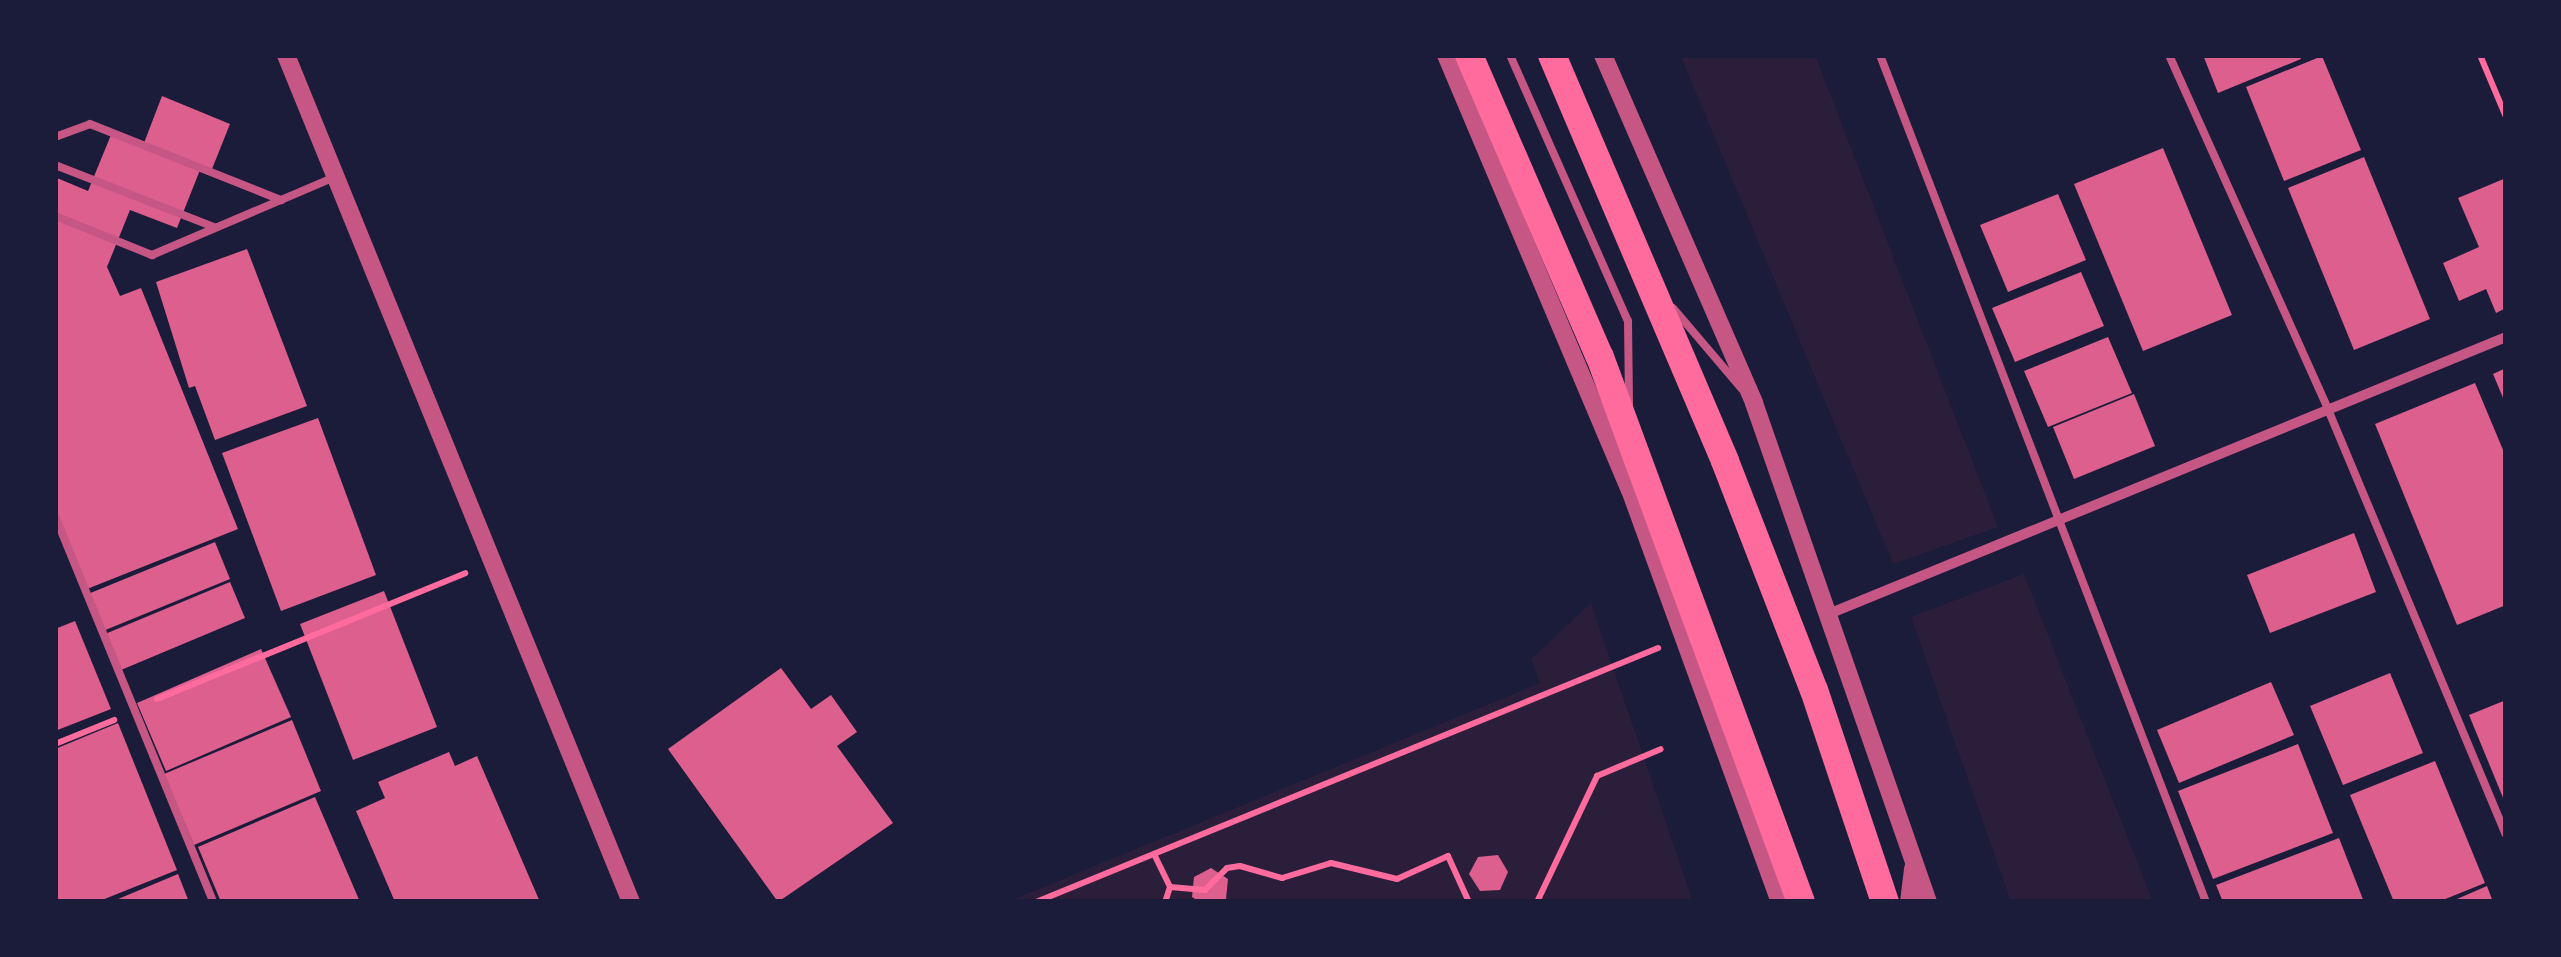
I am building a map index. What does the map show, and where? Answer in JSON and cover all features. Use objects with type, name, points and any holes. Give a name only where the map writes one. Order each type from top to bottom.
[{"type":"highway","points":[[1470,55],[1614,393],[1801,902]]},
{"type":"highway","points":[[1554,55],[1704,406],[1814,690],[1886,902]]},
{"type":"street","points":[[286,55],[631,902]]},
{"type":"street","points":[[1446,55],[1630,490],[1687,635],[1780,902]]},
{"type":"street","points":[[1602,55],[1754,404],[1831,613],[1928,902]]},
{"type":"street","points":[[1831,613],[2506,337]]},
{"type":"street","points":[[1909,902],[1914,860]]},
{"type":"lane","points":[[1510,55],[1628,321],[1630,490]]},
{"type":"lane","points":[[1554,55],[1668,303],[1754,404]]},
{"type":"lane","points":[[1880,55],[2054,520],[2206,902]]},
{"type":"lane","points":[[2169,55],[2327,408],[2506,834]]},
{"type":"lane","points":[[55,137],[90,124],[282,200]]},
{"type":"lane","points":[[55,165],[216,228]]},
{"type":"lane","points":[[55,216],[152,255],[336,177]]},
{"type":"lane","points":[[55,516],[213,902]]},
{"type":"path","points":[[2480,55],[2506,116]]},
{"type":"path","points":[[55,744],[490,563]]},
{"type":"path","points":[[1036,902],[1687,635]]},
{"type":"path","points":[[1537,902],[1597,776],[1661,749]]},
{"type":"path","points":[[1154,854],[1170,887],[1165,902]]},
{"type":"path","points":[[1170,887],[1206,890],[1227,868],[1240,866],[1282,878],[1330,863],[1397,880],[1448,856],[1469,902]]},
{"type":"shaded area","points":[[1815,55],[1998,527],[1893,564],[1681,57]]},
{"type":"shaded area","points":[[2024,574],[2153,902],[2011,902],[1911,617]]},
{"type":"shaded area","points":[[1591,603],[1693,902],[1007,902],[1540,683],[1531,659]]},
{"type":"building","points":[[2203,55],[2299,55],[2301,59],[2218,93]]},
{"type":"building","points":[[2322,56],[2361,150],[2284,181],[2246,87]]},
{"type":"building","points":[[162,96],[230,124],[210,174],[200,170],[177,228],[130,210],[107,267],[120,296],[141,288],[238,529],[87,589],[55,510],[55,184],[57,178],[88,191],[113,130],[144,143]]},
{"type":"building","points":[[2163,148],[2232,315],[2143,351],[2074,184]]},
{"type":"building","points":[[2364,157],[2430,319],[2354,350],[2288,188]]},
{"type":"building","points":[[2506,178],[2506,308],[2496,313],[2486,289],[2459,301],[2443,263],[2479,247],[2458,198]]},
{"type":"building","points":[[2058,194],[2086,260],[2008,292],[1980,225]]},
{"type":"building","points":[[247,249],[307,406],[215,440],[195,386],[189,388],[156,282]]},
{"type":"building","points":[[2081,272],[2104,326],[2015,362],[1992,308]]},
{"type":"building","points":[[2108,337],[2132,393],[2048,427],[2024,371]]},
{"type":"building","points":[[2506,368],[2506,405],[2493,374]]},
{"type":"building","points":[[2475,383],[2506,457],[2506,605],[2457,625],[2375,424]]},
{"type":"building","points":[[2134,394],[2155,446],[2074,479],[2053,427]]},
{"type":"building","points":[[318,418],[376,575],[281,611],[222,453]]},
{"type":"building","points":[[2354,533],[2376,592],[2270,633],[2247,575]]},
{"type":"building","points":[[215,542],[230,579],[103,631],[88,594]]},
{"type":"building","points":[[230,582],[245,618],[121,670],[105,634]]},
{"type":"building","points":[[384,591],[437,727],[353,760],[300,624]]},
{"type":"building","points":[[75,621],[111,709],[55,731],[55,629]]},
{"type":"building","points":[[261,649],[291,717],[166,771],[137,703]]},
{"type":"building","points":[[781,668],[811,709],[831,695],[857,732],[837,746],[893,823],[778,902],[668,749]]},
{"type":"building","points":[[2390,673],[2423,753],[2343,785],[2310,706]]},
{"type":"building","points":[[2271,682],[2294,735],[2179,783],[2157,730]]},
{"type":"building","points":[[2506,700],[2506,805],[2469,715]]},
{"type":"building","points":[[292,720],[321,791],[194,845],[164,774]]},
{"type":"building","points":[[118,723],[177,870],[97,902],[55,902],[55,749]]},
{"type":"building","points":[[2298,744],[2333,833],[2213,879],[2178,791]]},
{"type":"building","points":[[449,752],[455,766],[477,756],[540,902],[395,902],[356,811],[385,798],[378,782]]},
{"type":"building","points":[[2435,761],[2485,883],[2438,902],[2394,902],[2350,795]]},
{"type":"building","points":[[315,797],[360,902],[221,902],[198,847]]},
{"type":"building","points":[[2339,838],[2364,902],[2223,902],[2216,885]]},
{"type":"building","points":[[1498,855],[1508,872],[1500,890],[1480,891],[1469,874],[1478,857]]},
{"type":"building","points":[[1211,868],[1228,879],[1226,899],[1200,902],[1192,897],[1194,877]]},
{"type":"building","points":[[178,874],[189,902],[111,902]]},
{"type":"building","points":[[2487,886],[2493,902],[2450,902]]}]
